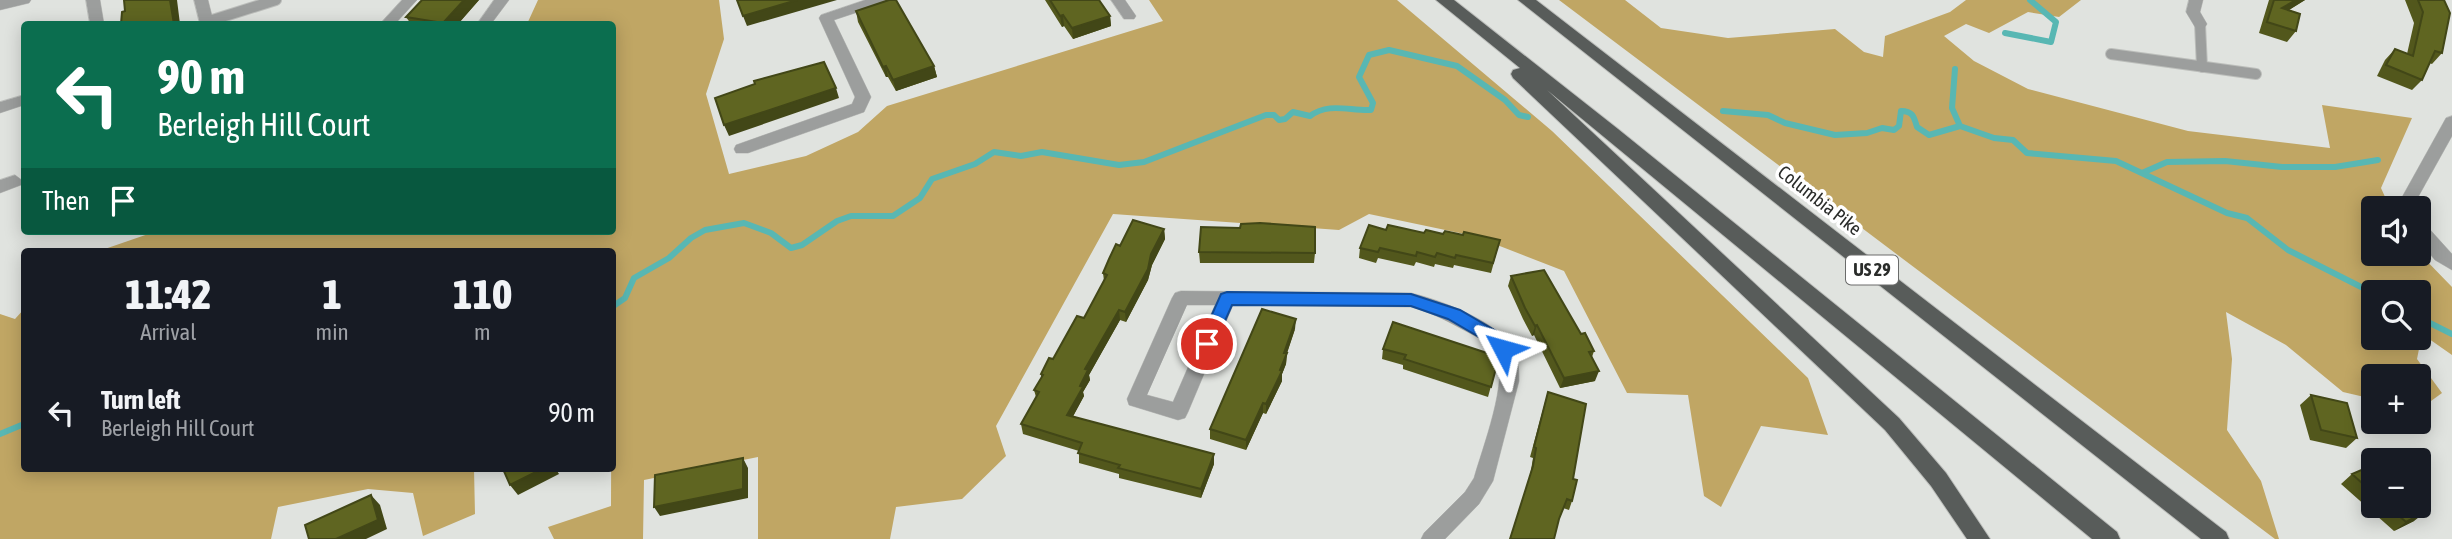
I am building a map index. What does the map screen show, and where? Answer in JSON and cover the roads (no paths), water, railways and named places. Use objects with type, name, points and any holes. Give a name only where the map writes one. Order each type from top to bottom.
[{"type":"highway","points":[[1438,0],[1611,158],[1892,424],[1930,466],[1979,539]]},
{"type":"highway","points":[[1444,0],[1612,133],[2109,539]]},
{"type":"highway","name":"Columbia Pike","points":[[1526,0],[2218,539]]},
{"type":"street","points":[[0,5],[24,0]]},
{"type":"street","points":[[93,0],[96,21]]},
{"type":"street","points":[[201,0],[206,21]]},
{"type":"street","points":[[390,21],[410,0]]},
{"type":"street","points":[[486,21],[502,0]]},
{"type":"street","points":[[742,149],[858,108],[863,97],[826,18],[880,0]]},
{"type":"street","points":[[1118,0],[1129,16]]},
{"type":"street","points":[[2196,0],[2193,12],[2200,24]]},
{"type":"street","points":[[0,108],[21,101]]},
{"type":"street","points":[[2411,196],[2452,122]]},
{"type":"street","points":[[2431,243],[2441,255],[2452,262]]},
{"type":"street","points":[[1227,298],[1178,412],[1136,399],[1181,298],[1227,298],[1411,300],[1454,314],[1490,336],[1503,349],[1510,364],[1510,381],[1483,481],[1472,499],[1431,539]]},
{"type":"lane","points":[[213,21],[276,0]]},
{"type":"lane","points":[[2200,24],[2202,67]]},
{"type":"lane","points":[[2111,54],[2256,74]]},
{"type":"waterway","points":[[2005,33],[2051,42],[2056,22],[2030,0]]},
{"type":"waterway","points":[[616,304],[625,298],[634,278],[669,258],[691,238],[705,230],[744,223],[771,233],[791,248],[802,245],[837,221],[851,216],[893,216],[920,198],[932,179],[975,164],[994,152],[1021,156],[1042,152],[1119,165],[1144,162],[1266,115],[1274,115],[1279,120],[1285,119],[1293,112],[1310,116],[1332,108],[1371,110],[1373,103],[1359,77],[1369,55],[1389,50],[1457,66],[1505,100],[1519,115],[1528,117]]},
{"type":"waterway","points":[[1955,69],[1952,108],[1960,126]]},
{"type":"waterway","points":[[1723,111],[1768,115],[1785,123],[1835,135],[1867,133],[1882,128],[1894,130],[1899,126],[1901,111],[1912,115],[1917,127],[1929,135],[1960,126]]},
{"type":"waterway","points":[[1960,126],[1994,138],[2013,140],[2027,153],[2116,161],[2227,213],[2247,218],[2288,250],[2361,287]]},
{"type":"waterway","points":[[2142,173],[2167,162],[2225,161],[2282,167],[2335,167],[2378,160]]},
{"type":"waterway","points":[[2431,324],[2452,334]]},
{"type":"waterway","points":[[0,434],[21,425]]}]
